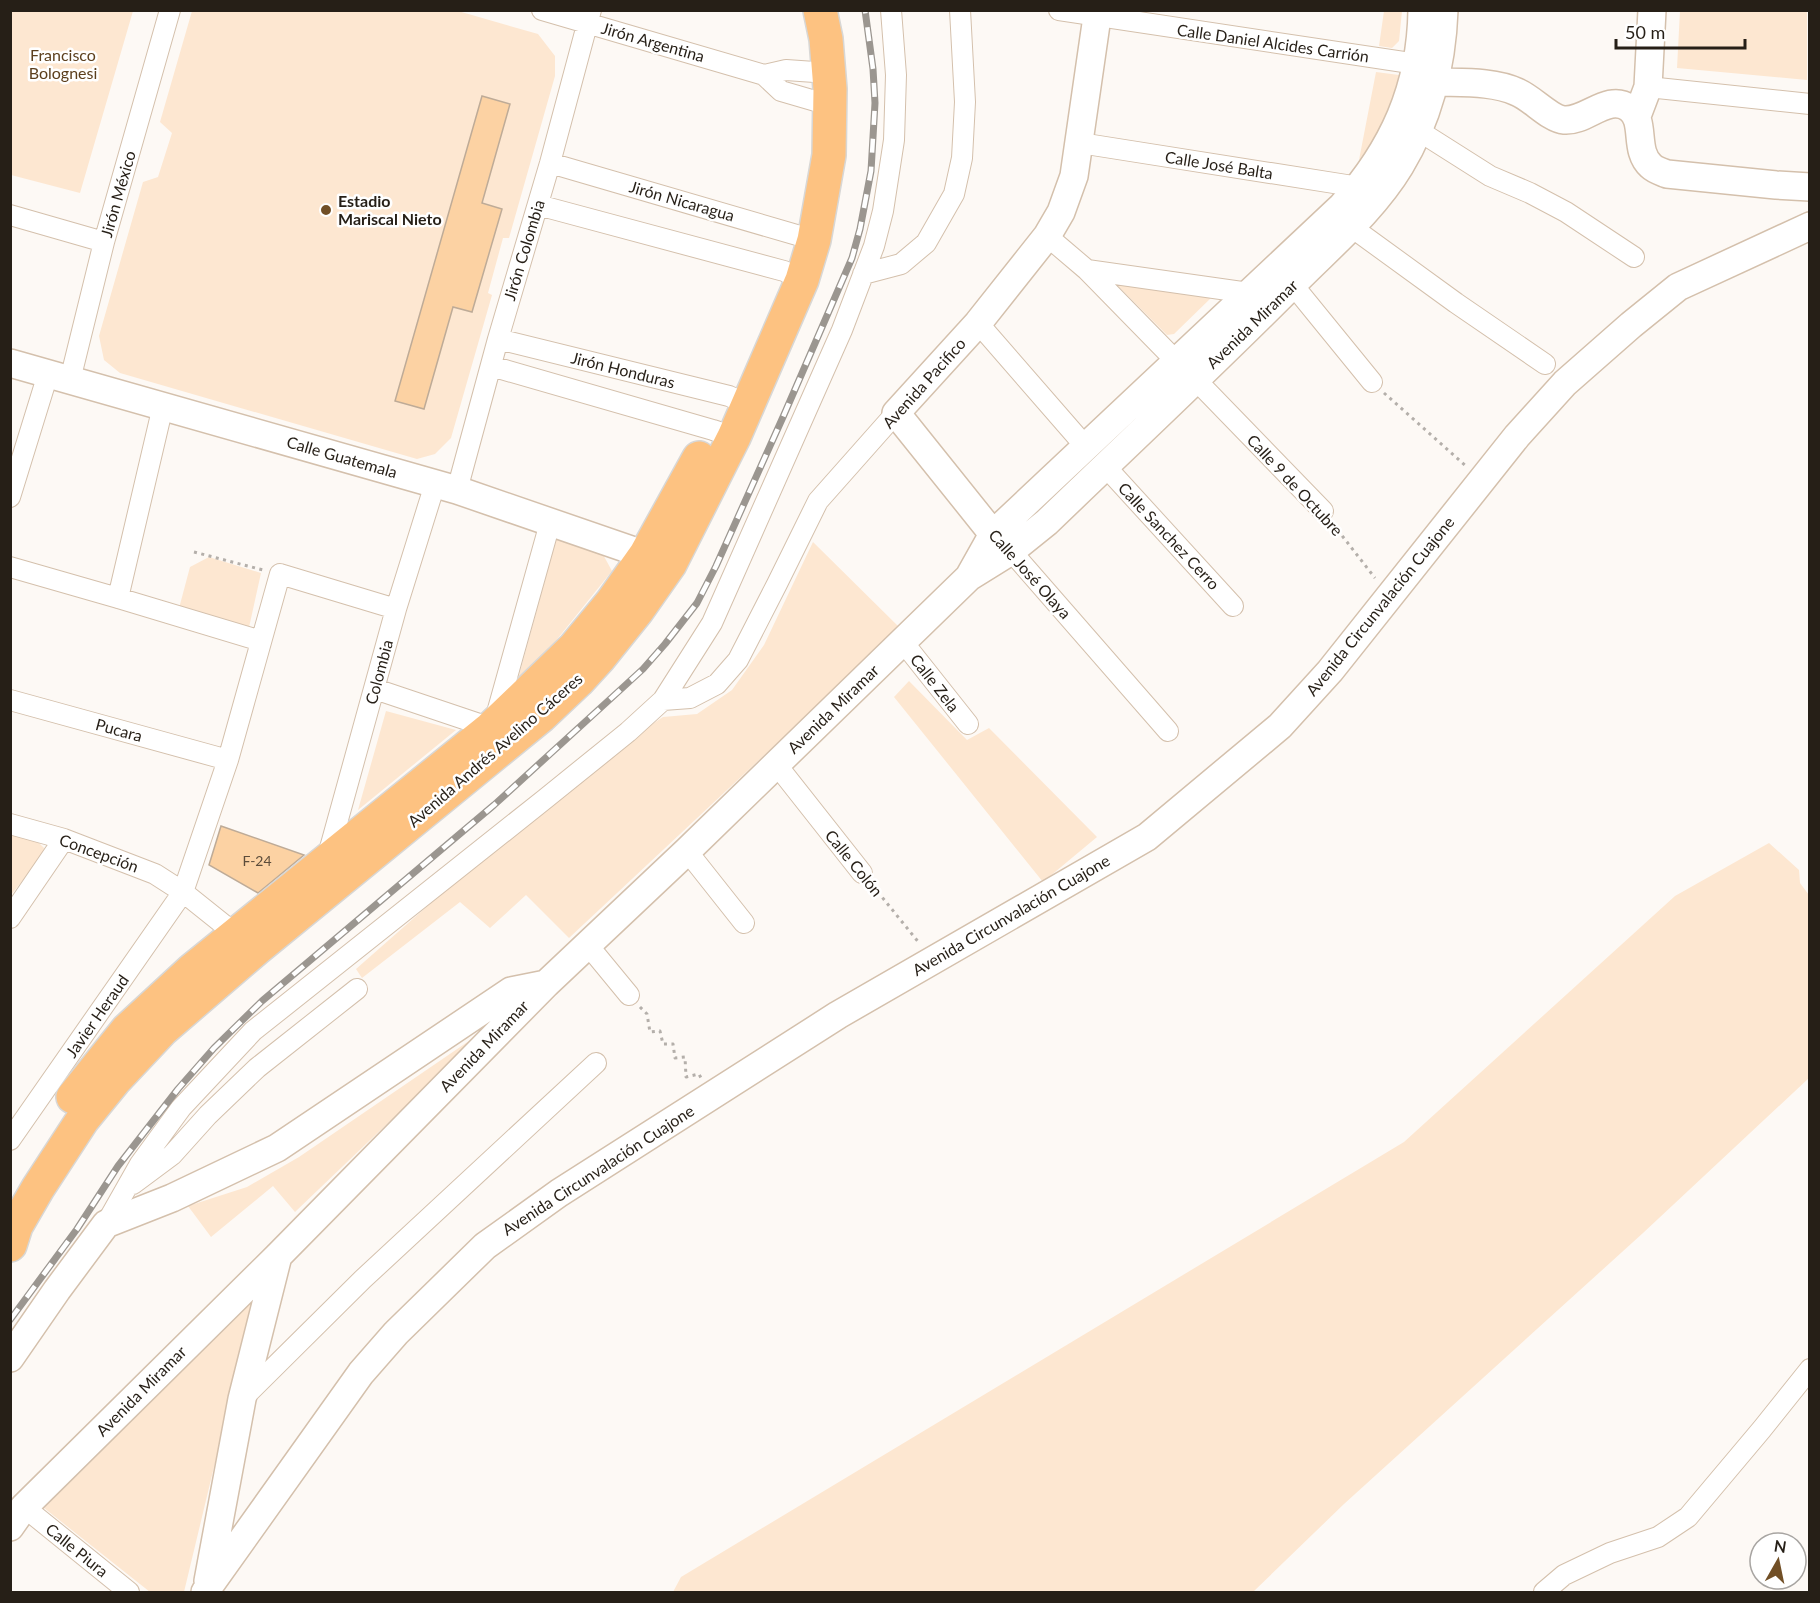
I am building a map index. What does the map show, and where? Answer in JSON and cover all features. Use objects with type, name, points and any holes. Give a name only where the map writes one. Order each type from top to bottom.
[{"type":"highway","name":"Avenida Andrés Avelino Cáceres","points":[[802,10],[820,88]]},
{"type":"highway","name":"Avenida Andrés Avelino Cáceres","points":[[10,1199],[41,1143],[66,1106],[127,1030],[192,970],[246,941],[541,716],[578,681],[637,611],[692,472],[723,434],[738,400],[752,347],[793,276],[804,237],[806,177],[826,39],[820,10]]},
{"type":"highway","name":"Avenida Andrés Avelino Cáceres","points":[[10,1245],[16,1226],[73,1133],[108,1089],[246,941],[326,860],[492,727],[574,648],[612,602],[658,559]]},
{"type":"main road","name":"Avenida Miramar","points":[[1002,543],[1047,522],[1293,285],[1386,186],[1419,131],[1426,73],[1422,10]]},
{"type":"main road","name":"Avenida Miramar","points":[[17,1517],[546,984],[687,851],[969,577],[1002,543],[1085,446],[1342,206],[1359,187],[1383,153],[1411,88],[1440,56],[1444,10]]},
{"type":"main road","points":[[1652,10],[1648,87],[1637,116],[1641,154],[1651,167],[1667,174],[1809,187]]},
{"type":"main road","name":"Avenida Pacifico","points":[[896,413],[978,322],[1047,236],[1061,212],[1074,176],[1098,14]]},
{"type":"main road","name":"Calle Daniel Alcides Carrión","points":[[1426,73],[1516,91],[1563,121],[1578,119],[1601,107],[1619,104],[1629,108],[1637,116]]},
{"type":"main road","name":"Avenida Circunvalación Cuajone","points":[[205,1592],[361,1373],[396,1333],[485,1246],[559,1193],[838,1015],[1147,837],[1280,726],[1330,670],[1517,436],[1565,383],[1678,287],[1809,226]]},
{"type":"main road","name":"Calle Guatemala","points":[[10,363],[446,487],[658,559]]},
{"type":"main road","name":"Calle José Olaya","points":[[896,413],[1002,543]]},
{"type":"main road","points":[[10,1358],[106,1224],[172,1197],[277,1148],[511,991],[546,984]]},
{"type":"main road","points":[[205,1592],[242,1399],[278,1256]]},
{"type":"street","name":"Jirón México","points":[[10,497],[59,377],[104,242],[170,10]]},
{"type":"street","name":"Jirón Argentina","points":[[542,10],[589,17],[764,75],[786,70],[820,88]]},
{"type":"street","points":[[106,1224],[140,1164],[181,1108],[253,1031],[628,732],[663,700],[712,623],[842,330],[874,246],[883,211],[894,140],[896,75],[891,10]]},
{"type":"street","points":[[863,274],[901,264],[926,243],[954,194],[962,158],[965,102],[960,10]]},
{"type":"street","name":"Calle Daniel Alcides Carrión","points":[[1059,10],[1098,14],[1426,73]]},
{"type":"street","name":"Jirón Colombia","points":[[446,487],[491,366],[550,163],[589,17]]},
{"type":"street","points":[[1648,87],[1809,104]]},
{"type":"street","points":[[1419,131],[1490,176],[1566,212],[1634,257]]},
{"type":"street","name":"Calle José Balta","points":[[1080,143],[1359,187]]},
{"type":"street","name":"Jirón Nicaragua","points":[[550,163],[804,237]]},
{"type":"street","points":[[538,205],[793,276]]},
{"type":"street","points":[[10,215],[104,242]]},
{"type":"street","points":[[1350,226],[1545,364]]},
{"type":"street","points":[[1047,236],[1087,270],[1176,361]]},
{"type":"street","points":[[1087,270],[1248,293]]},
{"type":"street","points":[[1293,285],[1372,382]]},
{"type":"street","points":[[978,322],[1085,446]]},
{"type":"street","name":"Jirón Honduras","points":[[498,339],[738,400]]},
{"type":"street","name":"Jirón Honduras","points":[[491,366],[723,434]]},
{"type":"street","name":"Calle 9 de Octubre","points":[[1195,380],[1323,511]]},
{"type":"street","points":[[118,598],[163,406]]},
{"type":"street","name":"Avenida Pacifico","points":[[663,700],[690,698],[717,684],[738,660],[818,501],[896,413]]},
{"type":"street","name":"Calle Sanchez Cerro","points":[[1105,466],[1233,606]]},
{"type":"street","name":"Colombia","points":[[326,860],[396,609],[446,487]]},
{"type":"street","points":[[375,689],[492,727],[550,523]]},
{"type":"street","name":"Calle José Olaya","points":[[1002,543],[1168,730]]},
{"type":"street","points":[[10,567],[261,641]]},
{"type":"street","points":[[279,574],[396,609]]},
{"type":"street","name":"Javier Heraud","points":[[10,1140],[183,892],[228,760],[279,574]]},
{"type":"street","name":"Calle Zela","points":[[903,642],[968,724]]},
{"type":"street","name":"Pucara","points":[[10,700],[228,760]]},
{"type":"street","name":"Calle Colón","points":[[776,764],[862,873]]},
{"type":"street","name":"Concepción","points":[[10,825],[64,839],[155,874],[183,892],[246,941]]},
{"type":"street","points":[[10,918],[64,839]]},
{"type":"street","points":[[687,851],[744,923]]},
{"type":"street","points":[[587,944],[629,995]]},
{"type":"street","points":[[126,1190],[172,1155],[208,1115],[257,1068],[357,989]]},
{"type":"street","points":[[242,1399],[363,1279],[596,1063]]},
{"type":"street","points":[[1544,1593],[1564,1575],[1610,1553],[1658,1537],[1688,1517],[1809,1369]]},
{"type":"street","name":"Calle Piura","points":[[17,1517],[129,1593]]},
{"type":"path","points":[[1372,382],[1481,480]]},
{"type":"path","name":"Calle 9 de Octubre","points":[[1323,511],[1389,596]]},
{"type":"path","points":[[194,552],[279,574]]},
{"type":"path","name":"Calle Colón","points":[[862,873],[933,960]]},
{"type":"path","points":[[629,995],[647,1014],[650,1032],[660,1031],[663,1044],[673,1044],[675,1058],[685,1057],[686,1077],[699,1074],[703,1083],[704,1100]]},
{"type":"green space","name":"Francisco Bolognesi","points":[[10,11],[133,11],[80,193],[11,175]]},
{"type":"green space","name":"Estadio Mariscal Nieto","points":[[192,11],[458,11],[538,34],[555,56],[555,76],[509,238],[503,238],[488,293],[492,295],[451,438],[435,454],[417,459],[120,373],[104,360],[99,336],[143,182],[158,177],[172,133],[160,122]]},
{"type":"green space","points":[[1384,11],[1402,11],[1399,41],[1392,48],[1379,46]]},
{"type":"green space","points":[[1680,11],[1807,11],[1807,80],[1677,68]]},
{"type":"green space","points":[[1376,72],[1399,75],[1394,94],[1376,137],[1359,160]]},
{"type":"green space","points":[[1119,279],[1212,297],[1174,334],[1167,335],[1117,285]]},
{"type":"green space","points":[[557,536],[600,549],[612,571],[538,663],[518,679]]},
{"type":"green space","points":[[813,542],[900,628],[569,938],[526,895],[490,928],[460,902],[362,978],[356,969],[448,888],[634,736],[663,717],[697,714],[732,690],[764,645]]},
{"type":"green space","points":[[209,557],[261,573],[248,632],[178,612],[190,567]]},
{"type":"green space","points":[[909,681],[967,740],[989,728],[1097,837],[1043,882],[894,697]]},
{"type":"green space","points":[[386,711],[456,730],[358,810]]},
{"type":"green space","points":[[11,833],[36,840],[44,848],[42,856],[11,895]]},
{"type":"green space","points":[[1769,843],[1799,870],[1800,883],[1809,895],[1809,1078],[1643,1233],[1344,1504],[1253,1592],[673,1592],[681,1577],[1404,1142],[1675,896]]},
{"type":"green space","points":[[485,1030],[295,1212],[273,1186],[211,1237],[188,1206],[247,1187],[299,1157]]},
{"type":"green space","points":[[254,1300],[184,1592],[150,1592],[44,1508]]},
{"type":"building","points":[[482,96],[510,104],[482,203],[502,209],[472,312],[453,307],[424,409],[395,401]]},
{"type":"building","points":[[221,826],[304,855],[258,893],[209,865]]},
{"type":"railway","points":[[10,1320],[77,1229],[118,1166],[178,1089],[214,1048],[262,1001],[494,805],[643,669],[697,603],[783,417],[852,258],[871,171],[875,103],[865,10]]},
{"type":"place","name":"Estadio Mariscal Nieto","points":[[326,210]]}]
